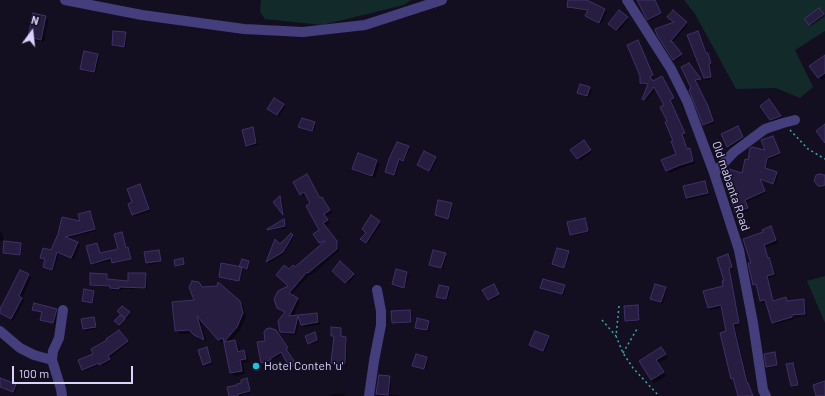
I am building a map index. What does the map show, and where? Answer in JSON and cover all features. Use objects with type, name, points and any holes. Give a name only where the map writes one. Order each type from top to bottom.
[{"type":"street","points":[[65,0],[157,17],[244,29],[302,32],[365,25],[442,0]]},
{"type":"street","name":"Old mabanta Road","points":[[627,0],[671,69],[687,101],[714,173],[739,250],[766,396]]},
{"type":"street","points":[[714,173],[734,152],[765,129],[795,120]]},
{"type":"street","points":[[369,396],[374,361],[382,325],[381,311],[376,290]]},
{"type":"street","points":[[62,396],[52,360],[53,352],[59,338],[63,310]]},
{"type":"street","points":[[0,331],[20,348],[34,355],[52,360]]},
{"type":"path","points":[[783,123],[808,149],[825,158]]},
{"type":"path","points":[[616,336],[619,306]]},
{"type":"path","points":[[602,320],[616,336],[623,353],[633,368],[659,396]]},
{"type":"path","points":[[623,353],[637,329]]},
{"type":"green space","points":[[261,0],[411,0],[404,5],[322,25],[265,19],[260,12]]},
{"type":"green space","points":[[684,0],[825,0],[825,31],[795,50],[813,87],[800,98],[776,88],[736,89],[695,14]]},
{"type":"green space","points":[[825,276],[825,323],[807,281]]},
{"type":"building","points":[[568,0],[587,0],[605,9],[599,23],[585,16],[588,10],[567,7]]},
{"type":"building","points":[[637,0],[655,0],[661,13],[647,20]]},
{"type":"building","points":[[819,8],[824,14],[809,25],[804,19]]},
{"type":"building","points":[[619,10],[628,17],[616,30],[608,24]]},
{"type":"building","points":[[673,10],[687,22],[670,42],[672,41],[682,54],[673,60],[657,35],[655,29],[674,22],[667,17]]},
{"type":"building","points":[[33,13],[46,16],[41,40],[28,37]]},
{"type":"building","points":[[113,31],[126,32],[124,47],[112,45]]},
{"type":"building","points":[[698,31],[711,63],[709,64],[711,77],[704,78],[687,35]]},
{"type":"building","points":[[638,40],[653,75],[650,77],[653,81],[662,76],[674,98],[670,100],[685,133],[682,134],[687,149],[690,148],[693,161],[666,171],[661,160],[676,154],[671,141],[673,141],[665,122],[667,121],[660,107],[664,105],[654,87],[644,100],[642,99],[648,84],[640,83],[640,76],[627,45]]},
{"type":"building","points":[[84,51],[98,54],[94,72],[80,69]]},
{"type":"building","points":[[825,55],[825,73],[818,78],[809,66]]},
{"type":"building","points":[[689,63],[701,79],[695,80],[708,106],[713,121],[703,125],[689,90],[691,88],[681,67]]},
{"type":"building","points":[[580,84],[590,87],[587,96],[577,93]]},
{"type":"building","points":[[274,98],[284,104],[277,115],[267,109]]},
{"type":"building","points":[[769,99],[781,116],[770,120],[760,106]]},
{"type":"building","points":[[302,118],[315,122],[312,131],[298,127]]},
{"type":"building","points":[[825,124],[825,143],[816,131]]},
{"type":"building","points":[[738,126],[743,137],[727,147],[721,134]]},
{"type":"building","points":[[253,127],[256,143],[246,146],[242,130]]},
{"type":"building","points":[[773,136],[780,153],[767,158],[765,168],[777,172],[773,184],[760,179],[765,191],[745,200],[748,208],[735,212],[726,182],[729,169],[742,173],[745,159],[748,160],[750,148],[752,147],[765,150],[761,140]]},
{"type":"building","points":[[584,140],[591,150],[577,159],[570,150]]},
{"type":"building","points":[[397,142],[409,146],[403,161],[399,159],[394,175],[385,172]]},
{"type":"building","points":[[424,151],[436,157],[429,171],[417,165]]},
{"type":"building","points":[[358,153],[377,160],[372,176],[352,169]]},
{"type":"building","points":[[307,174],[320,198],[322,197],[330,210],[324,214],[328,220],[323,223],[337,241],[337,249],[308,273],[307,272],[289,293],[298,298],[289,316],[317,313],[318,322],[301,325],[298,316],[294,333],[280,332],[278,321],[285,312],[277,308],[274,299],[278,291],[288,286],[276,275],[284,265],[289,269],[293,265],[295,267],[325,241],[319,243],[313,234],[319,230],[306,206],[310,203],[304,192],[300,195],[293,182]]},
{"type":"building","points":[[816,175],[825,175],[825,185],[818,186],[814,181]]},
{"type":"building","points":[[705,181],[708,193],[686,198],[683,186]]},
{"type":"building","points":[[140,184],[149,209],[132,215],[128,204],[132,202],[127,189]]},
{"type":"building","points":[[280,196],[283,215],[273,202]]},
{"type":"building","points":[[438,200],[452,203],[448,219],[435,215]]},
{"type":"building","points":[[90,211],[95,229],[65,237],[78,242],[71,258],[57,252],[52,270],[43,267],[45,259],[40,258],[43,248],[51,250],[58,234],[62,217],[80,221],[78,214]]},
{"type":"building","points":[[371,215],[380,221],[366,243],[360,239],[366,233],[362,229]]},
{"type":"building","points":[[585,218],[588,231],[570,235],[567,222]]},
{"type":"building","points":[[284,219],[285,226],[267,230],[267,229]]},
{"type":"building","points":[[771,226],[776,240],[764,245],[774,274],[767,276],[773,301],[786,297],[787,301],[804,299],[805,314],[792,315],[792,317],[772,323],[765,300],[760,301],[756,284],[753,285],[748,263],[751,263],[743,239],[763,232],[762,230]]},
{"type":"building","points":[[122,232],[126,248],[128,247],[131,259],[112,263],[111,258],[91,264],[86,246],[97,243],[100,253],[118,249],[114,234]]},
{"type":"building","points":[[291,233],[293,235],[283,252],[266,262],[275,239],[280,244]]},
{"type":"building","points":[[4,241],[21,243],[20,255],[3,253]]},
{"type":"building","points":[[557,248],[569,251],[564,268],[552,264]]},
{"type":"building","points":[[159,250],[161,261],[146,263],[144,252]]},
{"type":"building","points":[[433,250],[446,253],[441,268],[429,265]]},
{"type":"building","points":[[728,254],[732,267],[729,268],[739,323],[733,324],[747,383],[753,396],[738,396],[733,378],[731,379],[720,333],[726,331],[721,305],[708,308],[703,291],[723,286],[722,281],[724,281],[717,258]]},
{"type":"building","points":[[183,258],[184,264],[175,266],[174,260]]},
{"type":"building","points":[[242,259],[249,261],[247,269],[242,267],[239,281],[219,277],[221,263],[239,266]]},
{"type":"building","points":[[340,261],[354,274],[345,283],[332,271]]},
{"type":"building","points":[[396,269],[407,272],[404,288],[392,284]]},
{"type":"building","points":[[20,270],[29,274],[19,296],[22,298],[11,319],[0,313],[0,309]]},
{"type":"building","points":[[90,273],[107,274],[107,279],[128,281],[128,273],[146,273],[145,288],[119,287],[119,289],[110,288],[110,286],[90,285]]},
{"type":"building","points":[[543,279],[565,285],[562,294],[540,288]]},
{"type":"building","points":[[192,281],[199,282],[202,287],[217,286],[218,282],[240,301],[243,313],[237,327],[224,342],[235,340],[238,352],[244,350],[246,359],[240,360],[242,371],[230,373],[223,338],[218,340],[197,316],[204,340],[194,335],[189,330],[175,331],[172,302],[194,300],[189,287]]},
{"type":"building","points":[[494,284],[499,294],[488,300],[482,290]]},
{"type":"building","points":[[655,284],[666,287],[661,302],[650,299]]},
{"type":"building","points":[[439,285],[449,287],[446,299],[436,297]]},
{"type":"building","points":[[84,289],[94,291],[92,303],[82,301]]},
{"type":"building","points":[[34,303],[57,309],[53,323],[40,320],[42,312],[32,310]]},
{"type":"building","points":[[638,305],[639,320],[625,321],[624,306]]},
{"type":"building","points":[[122,306],[130,312],[125,318],[117,311]]},
{"type":"building","points":[[410,310],[411,322],[392,323],[391,311]]},
{"type":"building","points":[[120,315],[125,319],[119,325],[114,321]]},
{"type":"building","points":[[94,317],[96,327],[83,329],[81,319]]},
{"type":"building","points":[[417,318],[429,321],[427,330],[415,328]]},
{"type":"building","points":[[331,327],[341,328],[341,336],[346,337],[345,364],[331,363],[334,336],[331,336]]},
{"type":"building","points":[[270,328],[276,330],[288,348],[286,349],[296,364],[290,368],[281,352],[270,359],[271,360],[261,363],[257,342],[265,341],[264,332],[266,329]]},
{"type":"building","points":[[119,330],[128,341],[108,356],[110,359],[99,365],[99,363],[82,370],[78,360],[93,354],[91,349],[107,340],[106,339]]},
{"type":"building","points":[[535,331],[549,336],[543,351],[529,345]]},
{"type":"building","points":[[315,332],[317,340],[308,344],[305,336]]},
{"type":"building","points":[[207,347],[211,362],[203,365],[198,350]]},
{"type":"building","points":[[661,347],[666,354],[656,360],[664,372],[651,380],[639,361]]},
{"type":"building","points":[[775,352],[777,365],[766,367],[764,354]]},
{"type":"building","points":[[416,354],[427,357],[424,369],[412,366]]},
{"type":"building","points":[[793,363],[798,385],[791,386],[786,364]]},
{"type":"building","points":[[379,375],[390,376],[388,395],[376,394]]},
{"type":"building","points":[[0,378],[16,384],[13,392],[0,387]]},
{"type":"building","points":[[247,378],[250,391],[238,394],[238,396],[229,396],[227,387],[237,385],[241,383],[241,380]]},
{"type":"building","points":[[825,381],[825,396],[816,396],[813,385]]},
{"type":"place","name":"Hotel Conteh 'u'","points":[[256,366]]}]
